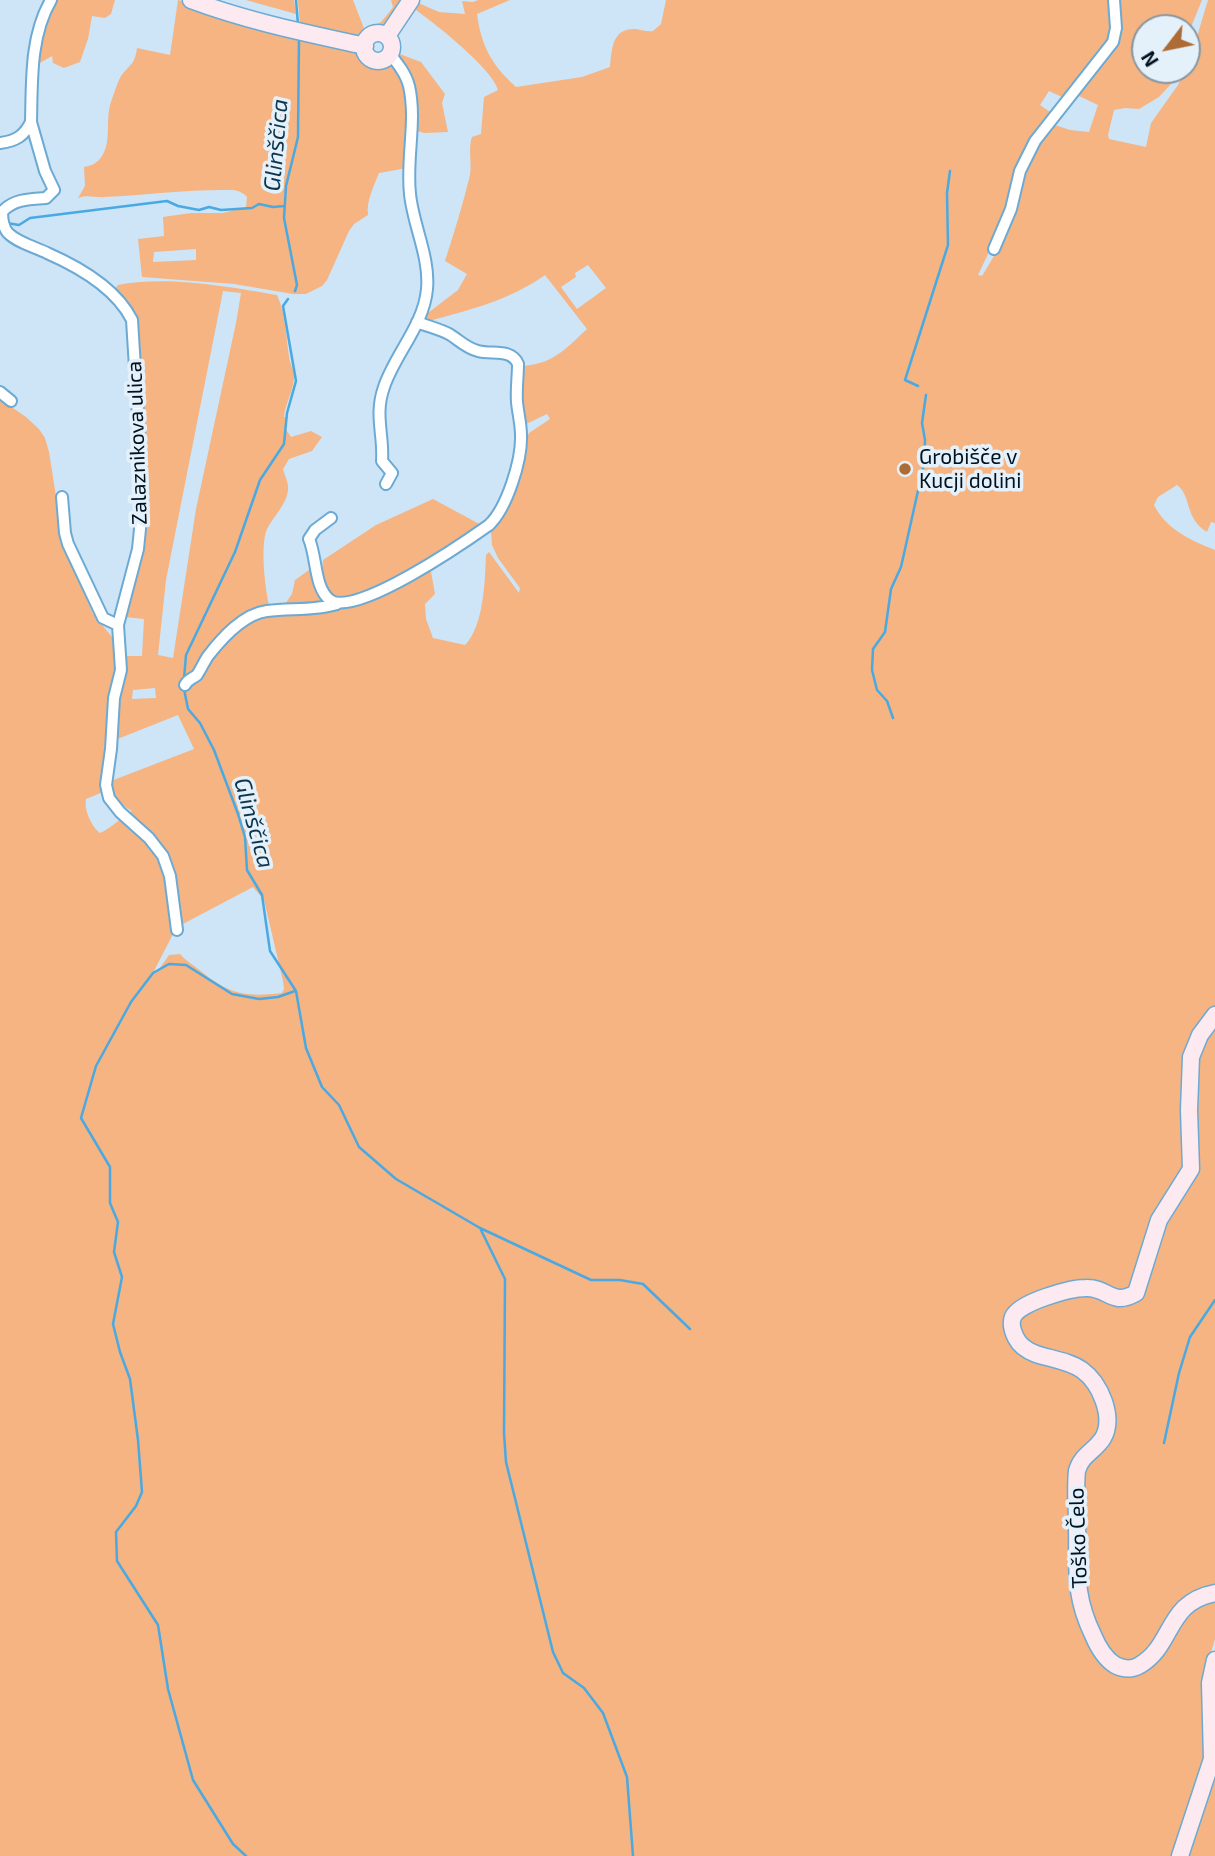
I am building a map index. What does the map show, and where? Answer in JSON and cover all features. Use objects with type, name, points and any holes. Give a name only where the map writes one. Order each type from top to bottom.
[{"type":"street","points":[[0,144],[18,138],[26,132],[31,122],[36,37],[51,0]]},
{"type":"street","points":[[191,0],[286,29],[365,46]]},
{"type":"street","points":[[387,36],[411,0]]},
{"type":"street","points":[[994,249],[1011,209],[1020,172],[1031,148],[1113,41],[1116,28],[1114,0]]},
{"type":"street","points":[[373,34],[387,36],[392,43],[390,54],[385,59],[376,61],[368,56],[366,39],[373,34]]},
{"type":"street","points":[[386,484],[392,473],[382,461],[379,438],[384,386],[417,322],[427,287],[425,262],[410,195],[411,101],[403,72],[390,54]]},
{"type":"street","name":"Zalaznikova ulica","points":[[31,122],[45,170],[54,190],[46,198],[22,200],[7,206],[2,212],[4,225],[13,237],[51,254],[109,290],[125,307],[132,320],[141,463],[140,529],[138,549],[117,625],[121,670],[114,698],[106,785],[109,799],[149,838],[163,856],[170,876],[177,930]]},
{"type":"street","points":[[185,685],[196,676],[218,644],[254,614],[326,608],[359,601],[396,583],[489,526],[498,517],[520,454],[522,433],[517,401],[516,358],[469,348],[445,332],[417,322]]},
{"type":"street","points":[[0,392],[12,401]]},
{"type":"street","points":[[62,497],[68,544],[103,618],[117,625]]},
{"type":"street","points":[[331,518],[315,530],[309,539],[326,596],[337,604]]},
{"type":"street","name":"Toško Čelo","points":[[1215,1015],[1200,1035],[1191,1057],[1191,1169],[1159,1220],[1136,1293],[1126,1299],[1117,1299],[1090,1287],[1075,1289],[1020,1308],[1012,1318],[1017,1341],[1028,1351],[1069,1363],[1083,1371],[1104,1401],[1107,1421],[1105,1433],[1098,1445],[1080,1461],[1077,1471],[1078,1592],[1086,1622],[1097,1645],[1117,1666],[1129,1670],[1138,1667],[1156,1650],[1178,1613],[1200,1596],[1215,1593]]},
{"type":"street","points":[[1180,1856],[1212,1759],[1210,1683],[1215,1660]]},
{"type":"shaded area","points":[[55,0],[115,0],[111,14],[105,18],[92,16],[80,62],[64,68],[53,63],[52,56],[38,64],[39,37]]},
{"type":"shaded area","points":[[178,0],[362,49],[372,62],[390,60],[398,71],[407,97],[407,168],[379,173],[369,199],[368,215],[354,224],[349,231],[322,286],[306,294],[293,294],[234,284],[142,277],[138,239],[164,236],[163,217],[191,213],[223,213],[246,207],[247,197],[239,192],[201,190],[78,198],[85,186],[84,167],[96,162],[105,150],[111,102],[121,76],[133,61],[137,48],[170,55]],"holes":[[[196,249],[196,260],[153,262],[154,252]]]},
{"type":"shaded area","points":[[246,0],[294,0],[296,14]]},
{"type":"shaded area","points":[[298,0],[353,0],[365,31],[384,18],[393,7],[391,0],[406,0],[385,32],[379,30],[364,38],[300,27]]},
{"type":"shaded area","points":[[510,0],[477,14],[481,36],[489,54],[500,71],[516,87],[582,77],[610,67],[613,46],[618,36],[628,30],[653,31],[661,24],[666,0],[1112,0],[1113,33],[1104,52],[1062,97],[1049,91],[1040,105],[1053,114],[1035,136],[1022,162],[1010,208],[978,275],[982,276],[997,251],[1001,235],[1013,211],[1018,183],[1032,151],[1050,123],[1115,41],[1119,27],[1116,0],[1202,0],[1196,14],[1131,14],[1131,84],[1171,84],[1159,97],[1139,109],[1114,110],[1108,135],[1109,139],[1146,147],[1151,123],[1178,84],[1201,84],[1201,23],[1208,0],[1215,0],[1215,523],[1211,522],[1207,532],[1200,526],[1177,485],[1158,497],[1154,505],[1172,527],[1188,538],[1215,550],[1215,1009],[1196,1032],[1186,1061],[1185,1171],[1159,1211],[1131,1292],[1123,1294],[1092,1282],[1075,1284],[1021,1303],[1012,1309],[1005,1326],[1009,1337],[1024,1353],[1064,1365],[1083,1375],[1100,1405],[1101,1430],[1077,1455],[1070,1536],[1075,1599],[1083,1627],[1095,1650],[1111,1667],[1127,1673],[1148,1668],[1189,1613],[1200,1605],[1215,1600],[1215,1639],[1203,1680],[1207,1763],[1176,1856],[0,1856],[0,399],[26,417],[45,438],[59,515],[58,529],[63,544],[93,614],[117,643],[119,668],[111,699],[108,772],[111,781],[194,749],[178,715],[115,740],[115,704],[125,656],[142,656],[144,619],[124,617],[142,548],[144,471],[135,323],[131,309],[115,289],[118,285],[176,282],[277,295],[294,376],[284,417],[287,417],[285,428],[291,437],[311,431],[322,437],[312,451],[289,459],[283,469],[288,485],[287,495],[267,529],[264,545],[269,605],[283,607],[292,594],[295,580],[309,570],[314,571],[325,609],[355,603],[380,594],[430,566],[435,594],[425,604],[426,619],[433,638],[465,645],[480,615],[486,555],[489,552],[519,593],[520,588],[492,545],[491,532],[502,518],[529,433],[550,419],[547,414],[526,424],[522,418],[521,371],[524,366],[544,362],[559,354],[587,329],[545,275],[489,303],[429,321],[424,316],[458,290],[467,274],[445,261],[470,175],[472,137],[481,134],[484,97],[498,90],[494,81],[474,58],[413,8],[416,2],[439,12],[465,14],[462,1]],"holes":[[[1077,95],[1098,105],[1089,132],[1055,125]],[[588,265],[606,288],[577,309],[561,287],[576,277],[575,273]],[[223,291],[241,293],[196,509],[173,658],[158,655],[166,580]],[[155,688],[156,698],[132,699],[133,690]],[[111,783],[118,800],[132,811],[100,833],[89,818],[86,799],[103,792]],[[253,887],[264,900],[283,981],[282,993],[259,995],[230,990],[212,980],[180,954],[169,955],[157,972],[154,971],[172,936],[172,907],[175,902],[183,924]]]},
{"type":"shaded area","points":[[397,53],[421,62],[445,94],[442,103],[448,132],[424,133],[414,130],[415,106],[395,55]]},
{"type":"shaded area","points":[[433,499],[483,526],[374,592],[335,600],[324,582],[323,560],[376,525]]},
{"type":"shaded area","points":[[1215,1022],[1215,1590],[1149,1652],[1132,1663],[1110,1655],[1082,1591],[1084,1461],[1107,1442],[1089,1368],[1026,1344],[1016,1318],[1026,1310],[1088,1292],[1128,1306],[1138,1300],[1163,1224],[1181,1197],[1194,1064]]},
{"type":"shaded area","points":[[1215,1768],[1215,1856],[1184,1856]]},
{"type":"waterway","name":"Glinščica","points":[[296,0],[298,25]]},
{"type":"waterway","name":"Glinščica","points":[[295,291],[297,285],[284,218],[286,186],[298,137],[299,38]]},
{"type":"waterway","points":[[918,386],[905,380],[948,245],[947,193],[950,171]]},
{"type":"waterway","points":[[7,223],[19,225],[30,218],[167,201],[199,210],[209,207],[221,210],[252,208],[259,204],[284,206]]},
{"type":"waterway","name":"Glinščica","points":[[184,679],[186,655],[235,552],[260,480],[284,444],[287,413],[296,381],[283,306],[288,299]]},
{"type":"waterway","points":[[893,718],[887,701],[877,690],[872,670],[873,649],[885,632],[891,589],[901,567],[924,464],[925,440],[922,423],[926,395]]},
{"type":"waterway","name":"Glinščica","points":[[184,689],[188,709],[200,723],[214,750],[238,814],[245,837],[247,870],[262,895],[270,951],[296,991],[306,1048],[322,1087],[339,1105],[359,1147],[396,1179],[480,1228],[591,1280],[620,1280],[643,1284],[690,1329]]},
{"type":"waterway","points":[[246,1856],[233,1844],[193,1780],[168,1689],[158,1625],[117,1561],[116,1532],[136,1506],[142,1492],[138,1440],[130,1379],[113,1324],[122,1277],[114,1252],[118,1222],[110,1203],[110,1167],[81,1118],[96,1066],[131,1002],[153,973],[169,964],[186,965],[232,994],[259,999],[278,997],[295,991]]},
{"type":"waterway","points":[[481,1230],[505,1279],[506,1462],[553,1652],[563,1673],[584,1688],[603,1713],[627,1777],[633,1856]]},
{"type":"waterway","points":[[1164,1443],[1179,1373],[1190,1337],[1215,1300]]},
{"type":"place","name":"Grobišče v Kucji dolini","points":[[905,469]]}]
